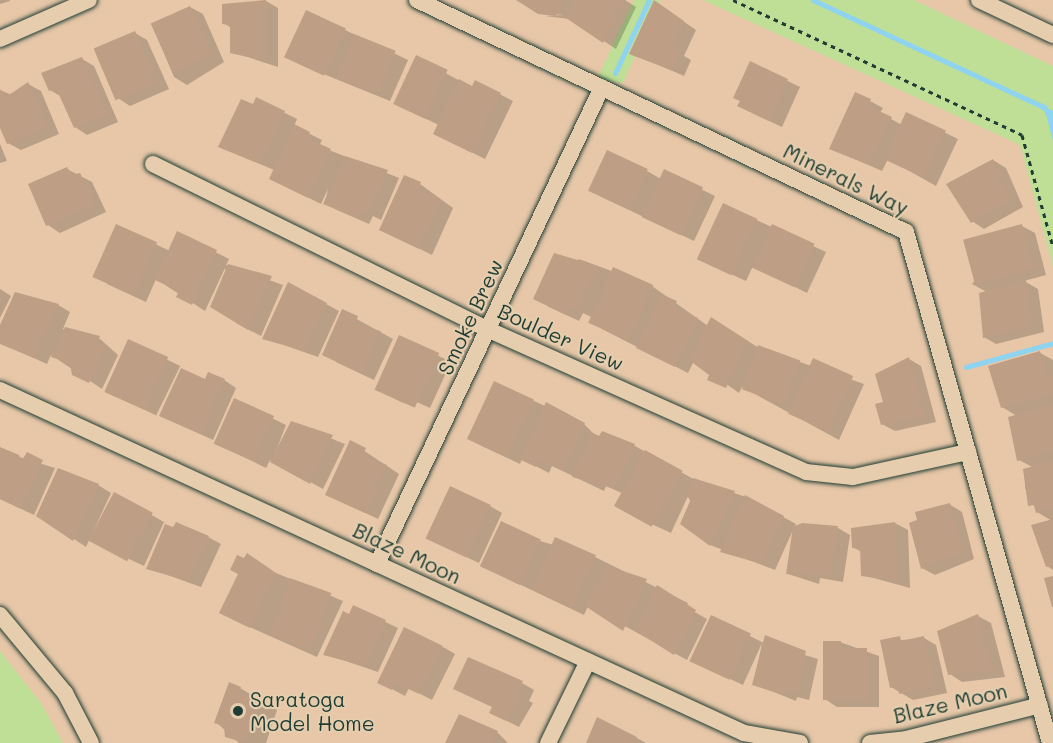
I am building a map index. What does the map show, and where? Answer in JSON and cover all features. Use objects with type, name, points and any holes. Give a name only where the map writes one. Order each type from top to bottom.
[{"type":"street","points":[[0,39],[89,0]]},
{"type":"street","name":"Minerals Way","points":[[417,0],[906,232],[1050,743]]},
{"type":"street","points":[[979,0],[1053,35]]},
{"type":"street","name":"Smoke Brew","points":[[377,564],[602,87]]},
{"type":"street","name":"Boulder View","points":[[153,164],[489,330],[806,472],[853,477],[968,452]]},
{"type":"street","name":"Blaze Moon","points":[[0,390],[744,733],[800,743]]},
{"type":"street","points":[[0,615],[65,693],[91,743]]},
{"type":"street","points":[[548,743],[588,661]]},
{"type":"street","name":"Blaze Moon","points":[[870,743],[906,739],[1040,705]]},
{"type":"path","points":[[733,0],[1022,135],[1053,248]]},
{"type":"green space","points":[[634,0],[660,0],[623,83],[597,79]]},
{"type":"green space","points":[[703,0],[914,0],[1053,66],[1053,267],[1020,145]]},
{"type":"green space","points":[[0,651],[41,703],[63,743],[0,743]]},
{"type":"water","points":[[1044,107],[1053,111],[1053,141]]},
{"type":"building","points":[[266,0],[266,61],[230,53],[230,25],[222,24],[222,4]]},
{"type":"building","points":[[516,0],[564,0],[556,16],[538,14]]},
{"type":"building","points":[[574,0],[624,0],[603,43],[566,18]]},
{"type":"building","points":[[654,0],[684,21],[672,48],[680,52],[671,70],[629,54]]},
{"type":"building","points":[[190,6],[212,55],[173,73],[151,23]]},
{"type":"building","points":[[306,10],[346,29],[324,76],[284,57]]},
{"type":"building","points":[[135,31],[157,83],[115,100],[94,49]]},
{"type":"building","points":[[354,34],[396,51],[378,94],[336,78]]},
{"type":"building","points":[[416,55],[448,70],[425,119],[393,104]]},
{"type":"building","points":[[82,57],[107,114],[74,128],[56,88],[49,91],[41,73]]},
{"type":"building","points":[[750,61],[788,79],[769,121],[737,106],[740,101],[733,98]]},
{"type":"building","points":[[459,79],[472,86],[475,80],[501,93],[472,153],[433,134]]},
{"type":"building","points":[[28,82],[47,127],[7,144],[0,128],[0,89],[6,97]]},
{"type":"building","points":[[855,92],[871,99],[868,106],[892,117],[869,165],[829,149]]},
{"type":"building","points":[[256,97],[285,111],[260,164],[218,147],[241,99],[253,104]]},
{"type":"building","points":[[906,112],[946,131],[924,178],[884,159]]},
{"type":"building","points":[[294,124],[310,132],[307,138],[331,149],[308,198],[269,179]]},
{"type":"building","points":[[607,150],[648,169],[629,210],[588,191]]},
{"type":"building","points":[[345,156],[388,170],[368,214],[360,210],[357,218],[323,204]]},
{"type":"building","points":[[993,159],[1011,200],[971,223],[946,184]]},
{"type":"building","points":[[67,167],[71,175],[80,173],[95,205],[46,226],[28,184]]},
{"type":"building","points":[[664,169],[703,187],[681,235],[642,217]]},
{"type":"building","points":[[404,175],[421,182],[418,189],[441,200],[419,249],[379,230]]},
{"type":"building","points":[[723,203],[757,219],[731,275],[697,259]]},
{"type":"building","points":[[116,224],[157,242],[134,295],[92,277]]},
{"type":"building","points":[[772,224],[815,244],[794,287],[752,268]]},
{"type":"building","points":[[1022,224],[1034,268],[975,284],[963,240]]},
{"type":"building","points":[[177,231],[217,250],[192,305],[176,297],[179,291],[155,280]]},
{"type":"building","points":[[554,253],[598,266],[578,310],[570,307],[566,315],[533,299]]},
{"type":"building","points":[[228,264],[272,276],[248,330],[210,307]]},
{"type":"building","points":[[613,267],[653,285],[628,341],[588,323]]},
{"type":"building","points":[[1026,280],[1032,325],[983,338],[979,293]]},
{"type":"building","points":[[288,282],[327,303],[305,351],[262,339]]},
{"type":"building","points":[[15,292],[59,304],[34,358],[0,344],[0,325]]},
{"type":"building","points":[[661,294],[677,301],[674,308],[698,318],[675,367],[636,348]]},
{"type":"building","points":[[342,309],[358,316],[355,324],[381,331],[362,374],[322,355]]},
{"type":"building","points":[[711,317],[748,341],[726,388],[707,380],[709,375],[689,360]]},
{"type":"building","points":[[65,327],[100,336],[97,342],[106,347],[89,383],[72,375],[70,363],[51,357]]},
{"type":"building","points":[[399,335],[439,353],[415,408],[375,390]]},
{"type":"building","points":[[128,339],[168,357],[145,410],[104,392]]},
{"type":"building","points":[[758,345],[800,360],[784,405],[742,389]]},
{"type":"building","points":[[1040,351],[1047,377],[1053,375],[1053,394],[1001,408],[988,366]]},
{"type":"building","points":[[909,357],[925,416],[881,425],[875,404],[883,402],[875,374]]},
{"type":"building","points":[[813,358],[853,376],[828,432],[788,414]]},
{"type":"building","points":[[181,368],[205,379],[208,372],[225,379],[200,434],[159,416]]},
{"type":"building","points":[[494,381],[534,400],[507,458],[467,439]]},
{"type":"building","points":[[234,398],[274,416],[254,462],[214,444]]},
{"type":"building","points":[[546,402],[585,423],[563,471],[539,460],[536,467],[519,459]]},
{"type":"building","points":[[1053,405],[1053,451],[1017,461],[1008,417]]},
{"type":"building","points":[[291,421],[333,435],[310,484],[270,462]]},
{"type":"building","points":[[602,431],[635,444],[615,489],[572,477],[591,432],[599,436]]},
{"type":"building","points":[[350,440],[366,448],[363,455],[387,465],[365,513],[325,495]]},
{"type":"building","points":[[0,447],[19,455],[21,462],[27,452],[43,460],[21,509],[0,499]]},
{"type":"building","points":[[645,450],[683,471],[652,527],[614,506]]},
{"type":"building","points":[[1053,461],[1053,508],[1036,513],[1034,505],[1028,506],[1023,469]]},
{"type":"building","points":[[58,468],[99,484],[73,541],[36,516]]},
{"type":"building","points":[[693,478],[735,491],[710,546],[680,524],[691,499],[684,496]]},
{"type":"building","points":[[450,486],[491,505],[466,558],[425,539]]},
{"type":"building","points":[[114,492],[153,513],[127,561],[88,541]]},
{"type":"building","points":[[745,495],[784,516],[762,564],[720,552]]},
{"type":"building","points":[[950,503],[963,552],[921,569],[909,523],[917,520],[915,512]]},
{"type":"building","points":[[1053,519],[1053,565],[1046,567],[1031,525]]},
{"type":"building","points":[[501,521],[541,540],[520,585],[480,566]]},
{"type":"building","points":[[176,522],[209,536],[189,581],[146,569],[165,524],[173,527]]},
{"type":"building","points":[[895,522],[898,581],[861,576],[860,548],[852,548],[851,528]]},
{"type":"building","points":[[802,523],[838,526],[830,575],[786,574],[793,527]]},
{"type":"building","points":[[555,537],[596,555],[573,607],[532,589]]},
{"type":"building","points":[[247,553],[276,573],[250,628],[219,613],[238,574],[230,570],[237,555],[244,558]]},
{"type":"building","points":[[605,565],[647,579],[623,631],[585,606]]},
{"type":"building","points":[[1053,576],[1053,607],[1052,607],[1044,578]]},
{"type":"building","points":[[290,578],[331,593],[311,649],[269,634]]},
{"type":"building","points":[[657,585],[696,610],[674,655],[636,631]]},
{"type":"building","points":[[353,605],[386,620],[365,666],[323,655],[343,611],[349,614]]},
{"type":"building","points":[[978,614],[993,670],[948,675],[937,631]]},
{"type":"building","points":[[711,615],[751,634],[729,680],[689,661]]},
{"type":"building","points":[[404,627],[443,646],[419,694],[396,683],[392,690],[377,683]]},
{"type":"building","points":[[765,635],[806,651],[797,693],[785,691],[784,695],[752,685]]},
{"type":"building","points":[[900,636],[901,641],[924,636],[935,686],[899,694],[898,686],[890,688],[880,640]]},
{"type":"building","points":[[823,641],[841,641],[841,648],[867,648],[867,701],[823,700]]},
{"type":"building","points":[[468,657],[523,681],[517,693],[522,695],[506,721],[489,713],[492,707],[453,689]]},
{"type":"building","name":"Saratoga Model Home","points":[[229,682],[241,687],[238,693],[262,699],[246,743],[225,737],[224,726],[214,723]]},
{"type":"building","points":[[459,714],[498,731],[492,743],[445,743]]},
{"type":"building","points":[[597,717],[637,737],[634,743],[586,743]]},
{"type":"waterway","points":[[615,73],[649,0]]},
{"type":"waterway","points":[[813,0],[1044,107],[1053,119]]},
{"type":"waterway","points":[[966,367],[1053,343]]},
{"type":"place","name":"Saratoga Model Home","points":[[238,711]]}]
